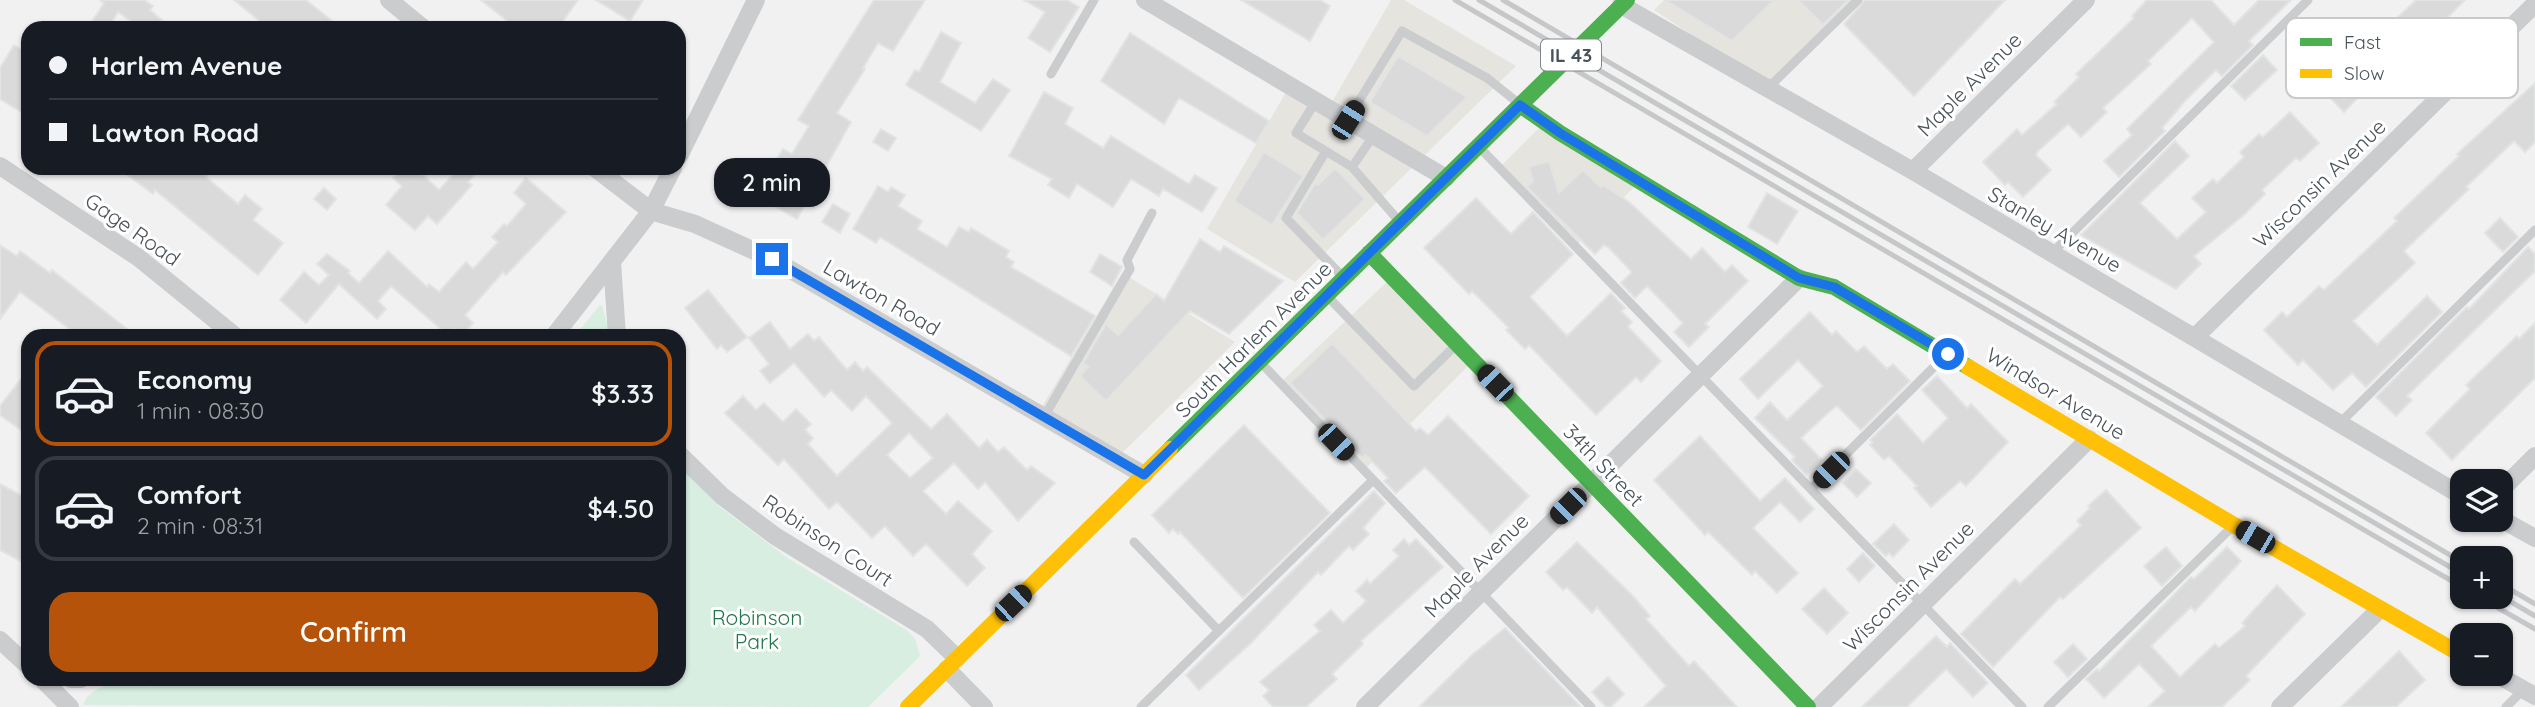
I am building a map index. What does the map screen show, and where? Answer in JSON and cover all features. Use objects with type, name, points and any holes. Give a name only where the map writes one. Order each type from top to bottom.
[{"type":"street","points":[[389,0],[414,21]]},
{"type":"street","points":[[686,142],[756,0]]},
{"type":"street","points":[[1145,0],[1446,178]]},
{"type":"street","name":"Maple Avenue","points":[[1913,172],[2086,0]]},
{"type":"street","name":"Stanley Avenue","points":[[1624,3],[2450,489]]},
{"type":"street","name":"South Harlem Avenue","points":[[908,707],[1624,3]]},
{"type":"street","name":"Wisconsin Avenue","points":[[2518,21],[2535,4]]},
{"type":"street","name":"Wisconsin Avenue","points":[[2195,337],[2439,98]]},
{"type":"street","name":"Windsor Avenue","points":[[1520,105],[1560,133],[1799,278],[1834,287],[2234,525],[2450,648]]},
{"type":"street","name":"Gage Road","points":[[0,166],[139,258],[226,329]]},
{"type":"street","name":"Lawton Road","points":[[603,175],[651,211],[695,224],[772,259],[1144,475]]},
{"type":"street","points":[[559,329],[651,211],[669,175]]},
{"type":"street","name":"34th Street","points":[[1369,253],[1808,707]]},
{"type":"street","points":[[612,262],[617,329]]},
{"type":"street","name":"Maple Avenue","points":[[1365,707],[1799,278]]},
{"type":"street","name":"Wisconsin Avenue","points":[[1819,707],[2089,439]]},
{"type":"street","points":[[2513,478],[2535,456]]},
{"type":"street","name":"Robinson Court","points":[[686,461],[722,496],[775,536],[927,629],[984,707]]},
{"type":"street","points":[[2513,526],[2535,538]]},
{"type":"street","points":[[2280,707],[2379,610]]},
{"type":"street","points":[[0,640],[21,660]]},
{"type":"street","points":[[2513,684],[2529,693]]},
{"type":"street","points":[[49,686],[70,707]]},
{"type":"lane","points":[[1051,74],[1094,0]]},
{"type":"lane","points":[[1768,89],[1858,0]]},
{"type":"lane","points":[[2290,18],[2308,0]]},
{"type":"lane","points":[[2052,253],[2286,22]]},
{"type":"lane","points":[[1348,120],[1402,31],[1487,78],[1520,105]]},
{"type":"lane","points":[[1316,101],[1296,133],[1352,167],[1401,222]]},
{"type":"lane","points":[[1352,167],[1374,135]]},
{"type":"lane","points":[[1478,146],[2022,707]]},
{"type":"lane","points":[[1326,151],[1286,218],[1344,278]]},
{"type":"lane","points":[[1044,417],[1130,269],[1128,260],[1152,213]]},
{"type":"lane","points":[[2340,422],[2535,230]]},
{"type":"lane","points":[[1327,295],[1414,386],[1457,344]]},
{"type":"lane","points":[[1811,489],[1948,354]]},
{"type":"lane","points":[[1259,361],[1591,707]]},
{"type":"lane","points":[[1141,707],[1373,480]]},
{"type":"lane","points":[[2048,707],[2234,525]]},
{"type":"lane","points":[[1134,542],[1219,631]]},
{"type":"lane","points":[[2506,707],[2529,693]]},
{"type":"shaded area","points":[[1391,0],[1404,0],[1516,66],[1295,282],[1207,229],[1293,80],[1332,102]]},
{"type":"shaded area","points":[[1664,0],[1855,0],[1768,85],[1654,10]]},
{"type":"shaded area","points":[[1542,125],[1638,183],[1577,245],[1502,165]]},
{"type":"shaded area","points":[[1122,273],[1235,342],[1115,460],[1037,415]]},
{"type":"shaded area","points":[[1389,280],[1471,363],[1366,468],[1282,381]]},
{"type":"green space","points":[[602,305],[608,329],[581,329]]},
{"type":"green space","name":"Robinson Park","points":[[686,473],[720,507],[786,557],[908,631],[915,639],[920,656],[868,707],[84,705],[91,693],[105,686],[686,686]]},
{"type":"building","points":[[100,0],[144,0],[153,6],[150,10],[163,21],[130,21],[118,12],[112,21],[92,21],[104,3]]},
{"type":"building","points":[[234,0],[306,0],[332,21],[260,21]]},
{"type":"building","points":[[481,0],[578,0],[563,21],[507,21]]},
{"type":"building","points":[[596,0],[643,0],[630,21]]},
{"type":"building","points":[[874,0],[925,0],[893,51],[878,43],[863,68],[865,69],[837,113],[851,122],[797,219],[769,203],[772,197],[758,189],[783,149],[792,154],[809,126],[798,120]]},
{"type":"building","points":[[1024,0],[1067,0],[1079,7],[1050,52],[1028,38],[1045,12]]},
{"type":"building","points":[[1241,0],[1320,0],[1330,6],[1310,41]]},
{"type":"building","points":[[1665,0],[1774,0],[1732,41]]},
{"type":"building","points":[[1798,0],[1848,0],[1823,25]]},
{"type":"building","points":[[1865,0],[2005,0],[1914,96],[1844,24]]},
{"type":"building","points":[[2147,0],[2211,0],[2234,25],[2259,0],[2291,0],[2249,41],[2253,45],[2222,76],[2216,70],[2185,101],[2162,128],[2165,131],[2119,177],[2104,161],[2132,135],[2127,129],[2214,42],[2192,18],[2148,61],[2151,64],[2103,108],[2107,112],[2081,137],[2068,124],[2038,151],[2036,155],[2051,170],[2023,197],[2008,182],[2005,185],[1983,162],[2017,129],[2022,135],[2057,104],[2054,102],[2079,77],[2076,74],[2134,18],[2132,16]]},
{"type":"building","points":[[2416,0],[2465,0],[2447,18],[2397,18]]},
{"type":"building","points":[[941,32],[961,43],[940,82],[975,103],[993,79],[1010,90],[981,131],[906,85],[915,70],[919,72]]},
{"type":"building","points":[[1130,33],[1269,121],[1256,143],[1179,98],[1164,124],[1101,81]]},
{"type":"building","points":[[14,45],[21,49],[21,112],[0,99],[0,68]]},
{"type":"building","points":[[2263,55],[2277,70],[2245,100],[2231,86]]},
{"type":"building","points":[[1398,56],[1467,97],[1427,136],[1370,102]]},
{"type":"building","points":[[2535,83],[2535,142],[2525,152],[2514,141],[2466,187],[2469,189],[2404,251],[2415,263],[2353,321],[2377,345],[2427,296],[2442,312],[2366,387],[2352,373],[2333,390],[2303,360],[2298,365],[2264,330],[2282,312],[2287,317],[2319,286],[2324,290],[2397,221],[2394,218],[2459,156],[2457,154]]},
{"type":"building","points":[[1044,92],[1073,108],[1065,124],[1103,148],[1111,136],[1189,184],[1195,175],[1217,188],[1202,212],[1163,189],[1159,196],[1131,179],[1113,207],[1077,184],[1069,198],[1048,185],[1052,179],[1009,156]]},
{"type":"building","points":[[2330,98],[2358,98],[2344,112]]},
{"type":"building","points":[[2290,112],[2319,143],[2300,161],[2296,158],[2262,190],[2265,194],[2245,214],[2194,256],[2201,264],[2176,289],[2081,235],[2175,141],[2189,156],[2140,203],[2177,239],[2206,212],[2192,198],[2213,179],[2217,183],[2244,157],[2240,152],[2259,134],[2263,137]]},
{"type":"building","points":[[881,129],[896,138],[888,151],[873,142]]},
{"type":"building","points":[[1264,152],[1303,176],[1272,225],[1234,201]]},
{"type":"building","points":[[1549,161],[1559,193],[1583,170],[1600,187],[1603,185],[1629,202],[1691,259],[1702,248],[1725,272],[1732,265],[1748,281],[1705,324],[1709,327],[1689,347],[1674,332],[1683,323],[1647,286],[1635,298],[1621,283],[1632,272],[1609,248],[1604,245],[1595,254],[1527,187],[1533,181],[1529,167]]},
{"type":"building","points":[[1335,168],[1365,199],[1323,240],[1297,213],[1315,183],[1318,185]]},
{"type":"building","points":[[127,175],[207,175],[206,177],[238,204],[245,195],[262,209],[253,220],[283,243],[258,275],[155,190],[153,194]]},
{"type":"building","points":[[396,175],[423,175],[439,190],[453,175],[474,175],[468,182],[472,185],[437,224],[428,216],[415,230],[386,205],[402,186],[393,178]]},
{"type":"building","points":[[526,178],[566,212],[506,275],[503,272],[465,315],[473,323],[468,329],[441,329],[391,286],[378,301],[386,309],[377,319],[339,284],[306,323],[280,300],[304,272],[319,285],[329,275],[317,264],[327,254],[350,271],[348,273],[359,283],[388,251],[427,287],[429,284],[439,292],[466,262],[473,269],[498,242],[492,237],[504,224],[507,226],[526,204],[514,193]]},
{"type":"building","points":[[878,186],[888,192],[891,187],[905,195],[898,206],[922,221],[917,229],[947,247],[959,227],[969,232],[971,228],[1009,251],[1006,257],[1014,262],[1011,267],[1095,316],[1071,356],[880,237],[876,243],[853,229]]},
{"type":"building","points":[[324,188],[336,199],[327,210],[314,199]]},
{"type":"building","points":[[1767,193],[1798,211],[1777,244],[1748,227]]},
{"type":"building","points":[[1476,198],[1511,234],[1533,212],[1573,254],[1530,297],[1567,336],[1611,293],[1625,308],[1621,311],[1632,322],[1628,327],[1661,361],[1641,382],[1636,377],[1596,415],[1529,345],[1525,349],[1506,330],[1509,328],[1472,291],[1469,294],[1424,248]]},
{"type":"building","points":[[833,204],[850,214],[840,233],[822,222]]},
{"type":"building","points":[[2500,218],[2518,237],[2503,252],[2485,233]]},
{"type":"building","points":[[1200,239],[1220,252],[1224,246],[1283,281],[1229,334],[1190,311],[1106,401],[1080,376],[1088,367],[1083,363],[1106,324],[1118,335],[1156,294],[1164,301]]},
{"type":"building","points":[[0,245],[17,256],[20,251],[50,273],[52,270],[127,329],[70,329],[20,292],[0,319]]},
{"type":"building","points":[[2528,247],[2535,254],[2535,271],[2407,396],[2412,400],[2396,416],[2376,397],[2467,307],[2469,309]]},
{"type":"building","points":[[1100,254],[1122,267],[1112,286],[1090,272]]},
{"type":"building","points":[[708,290],[747,337],[727,352],[721,345],[717,349],[685,308]]},
{"type":"building","points":[[1810,312],[1832,335],[1836,331],[1857,352],[1864,346],[1887,369],[1893,364],[1910,381],[1861,430],[1837,406],[1830,411],[1801,438],[1822,460],[1806,475],[1792,460],[1795,457],[1755,418],[1770,402],[1787,420],[1823,386],[1798,360],[1758,399],[1740,379]]},
{"type":"building","points":[[770,322],[790,349],[808,334],[814,341],[819,337],[847,370],[855,362],[863,371],[867,367],[931,429],[947,414],[979,448],[987,440],[998,452],[1004,447],[1027,470],[1031,466],[1055,483],[1018,521],[985,482],[978,489],[954,463],[923,491],[946,514],[958,501],[992,531],[972,554],[985,568],[967,586],[926,544],[913,556],[885,526],[872,538],[837,502],[829,509],[784,459],[778,465],[725,413],[743,396],[756,410],[764,403],[783,422],[796,409],[811,424],[805,430],[813,438],[808,444],[837,476],[892,423],[866,396],[852,411],[831,390],[824,397],[794,363],[770,383],[760,371],[769,364],[749,338]],"holes":[[[909,433],[933,458],[910,478],[887,455]]]},
{"type":"building","points":[[2535,323],[2535,378],[2452,460],[2426,433],[2470,389],[2466,385],[2517,336],[2519,339]]},
{"type":"building","points":[[1332,343],[1416,431],[1420,428],[1428,435],[1448,416],[1529,496],[1491,534],[1425,467],[1396,493],[1384,481],[1388,478],[1366,455],[1362,458],[1290,383]]},
{"type":"building","points":[[1937,376],[1967,408],[1971,404],[2008,442],[1966,486],[1960,481],[1931,507],[1914,488],[1917,486],[1889,456],[1884,460],[1870,445],[1873,442],[1870,440],[1897,414],[1923,443],[1948,418],[1922,390]]},
{"type":"building","points":[[21,379],[21,430],[0,415],[0,406]]},
{"type":"building","points":[[1244,425],[1330,513],[1243,598],[1180,532],[1178,534],[1173,529],[1169,533],[1152,515]]},
{"type":"building","points":[[1700,436],[1760,501],[1785,478],[1814,509],[1800,522],[1780,502],[1753,528],[1798,573],[1777,593],[1755,571],[1752,575],[1708,532],[1705,535],[1654,480]]},
{"type":"building","points":[[1856,469],[1871,483],[1857,497],[1843,483]]},
{"type":"building","points":[[0,484],[21,495],[21,561],[0,550]]},
{"type":"building","points":[[2106,490],[2141,528],[2063,599],[2060,597],[1993,667],[1961,634],[2015,579],[2020,584],[2073,533],[2081,525],[2077,521],[2090,508],[2088,506]]},
{"type":"building","points":[[1374,491],[1385,503],[1363,528],[1369,534],[1353,550],[1349,546],[1321,575],[1318,572],[1252,642],[1199,690],[1186,675]]},
{"type":"building","points":[[1894,524],[1909,540],[1893,557],[1889,553],[1886,556],[1873,544]]},
{"type":"building","points":[[1404,539],[1409,545],[1416,539],[1443,567],[1361,641],[1363,644],[1332,674],[1337,679],[1306,707],[1273,707],[1263,696],[1269,690],[1260,682],[1320,631],[1314,625],[1331,610],[1343,623],[1366,601],[1356,591],[1367,580],[1370,584],[1399,556],[1393,550]]},
{"type":"building","points":[[1577,542],[1633,596],[1650,616],[1646,619],[1689,666],[1694,661],[1737,707],[1644,707],[1666,686],[1597,607],[1592,613],[1567,587],[1563,590],[1546,572]]},
{"type":"building","points":[[2166,547],[2182,566],[2162,586],[2144,566]]},
{"type":"building","points":[[2227,547],[2241,561],[2195,611],[2191,607],[2151,646],[2180,677],[2215,644],[2219,648],[2245,626],[2242,623],[2277,585],[2305,614],[2246,676],[2250,680],[2222,707],[2148,707],[2165,691],[2139,664],[2104,698],[2086,679],[2097,669],[2099,671],[2191,577],[2194,579]]},
{"type":"building","points":[[1863,553],[1875,566],[1859,582],[1847,569]]},
{"type":"building","points":[[1824,588],[1848,613],[1827,634],[1802,609]]},
{"type":"building","points":[[1505,628],[1581,707],[1419,707],[1472,655]]},
{"type":"building","points":[[1936,636],[1947,647],[1950,643],[1988,683],[1973,697],[1946,669],[1907,707],[1862,707]]},
{"type":"building","points":[[2073,644],[2087,659],[2068,677],[2054,662]]},
{"type":"building","points":[[2399,651],[2425,680],[2396,707],[2341,707]]},
{"type":"building","points":[[1608,677],[1624,694],[1611,707],[1606,707],[1592,692]]},
{"type":"railway","points":[[1455,0],[2450,580]]},
{"type":"railway","points":[[1479,0],[2450,567]]},
{"type":"railway","points":[[1503,0],[2450,555]]},
{"type":"railway","points":[[2513,591],[2535,604]]},
{"type":"railway","points":[[2513,603],[2535,616]]},
{"type":"railway","points":[[2500,609],[2535,629]]},
{"type":"traffic: fast","points":[[1170,449],[1627,0]]},
{"type":"traffic: fast","points":[[1520,105],[1560,133],[1799,278],[1834,287],[1968,367]]},
{"type":"traffic: fast","points":[[1369,253],[1808,707]]},
{"type":"traffic: slow","points":[[1968,367],[2234,525],[2450,648]]},
{"type":"traffic: slow","points":[[908,707],[1170,449]]},
{"type":"route","points":[[772,259],[1144,475],[1520,105],[1560,133],[1799,278],[1829,284],[1948,354]]}]
